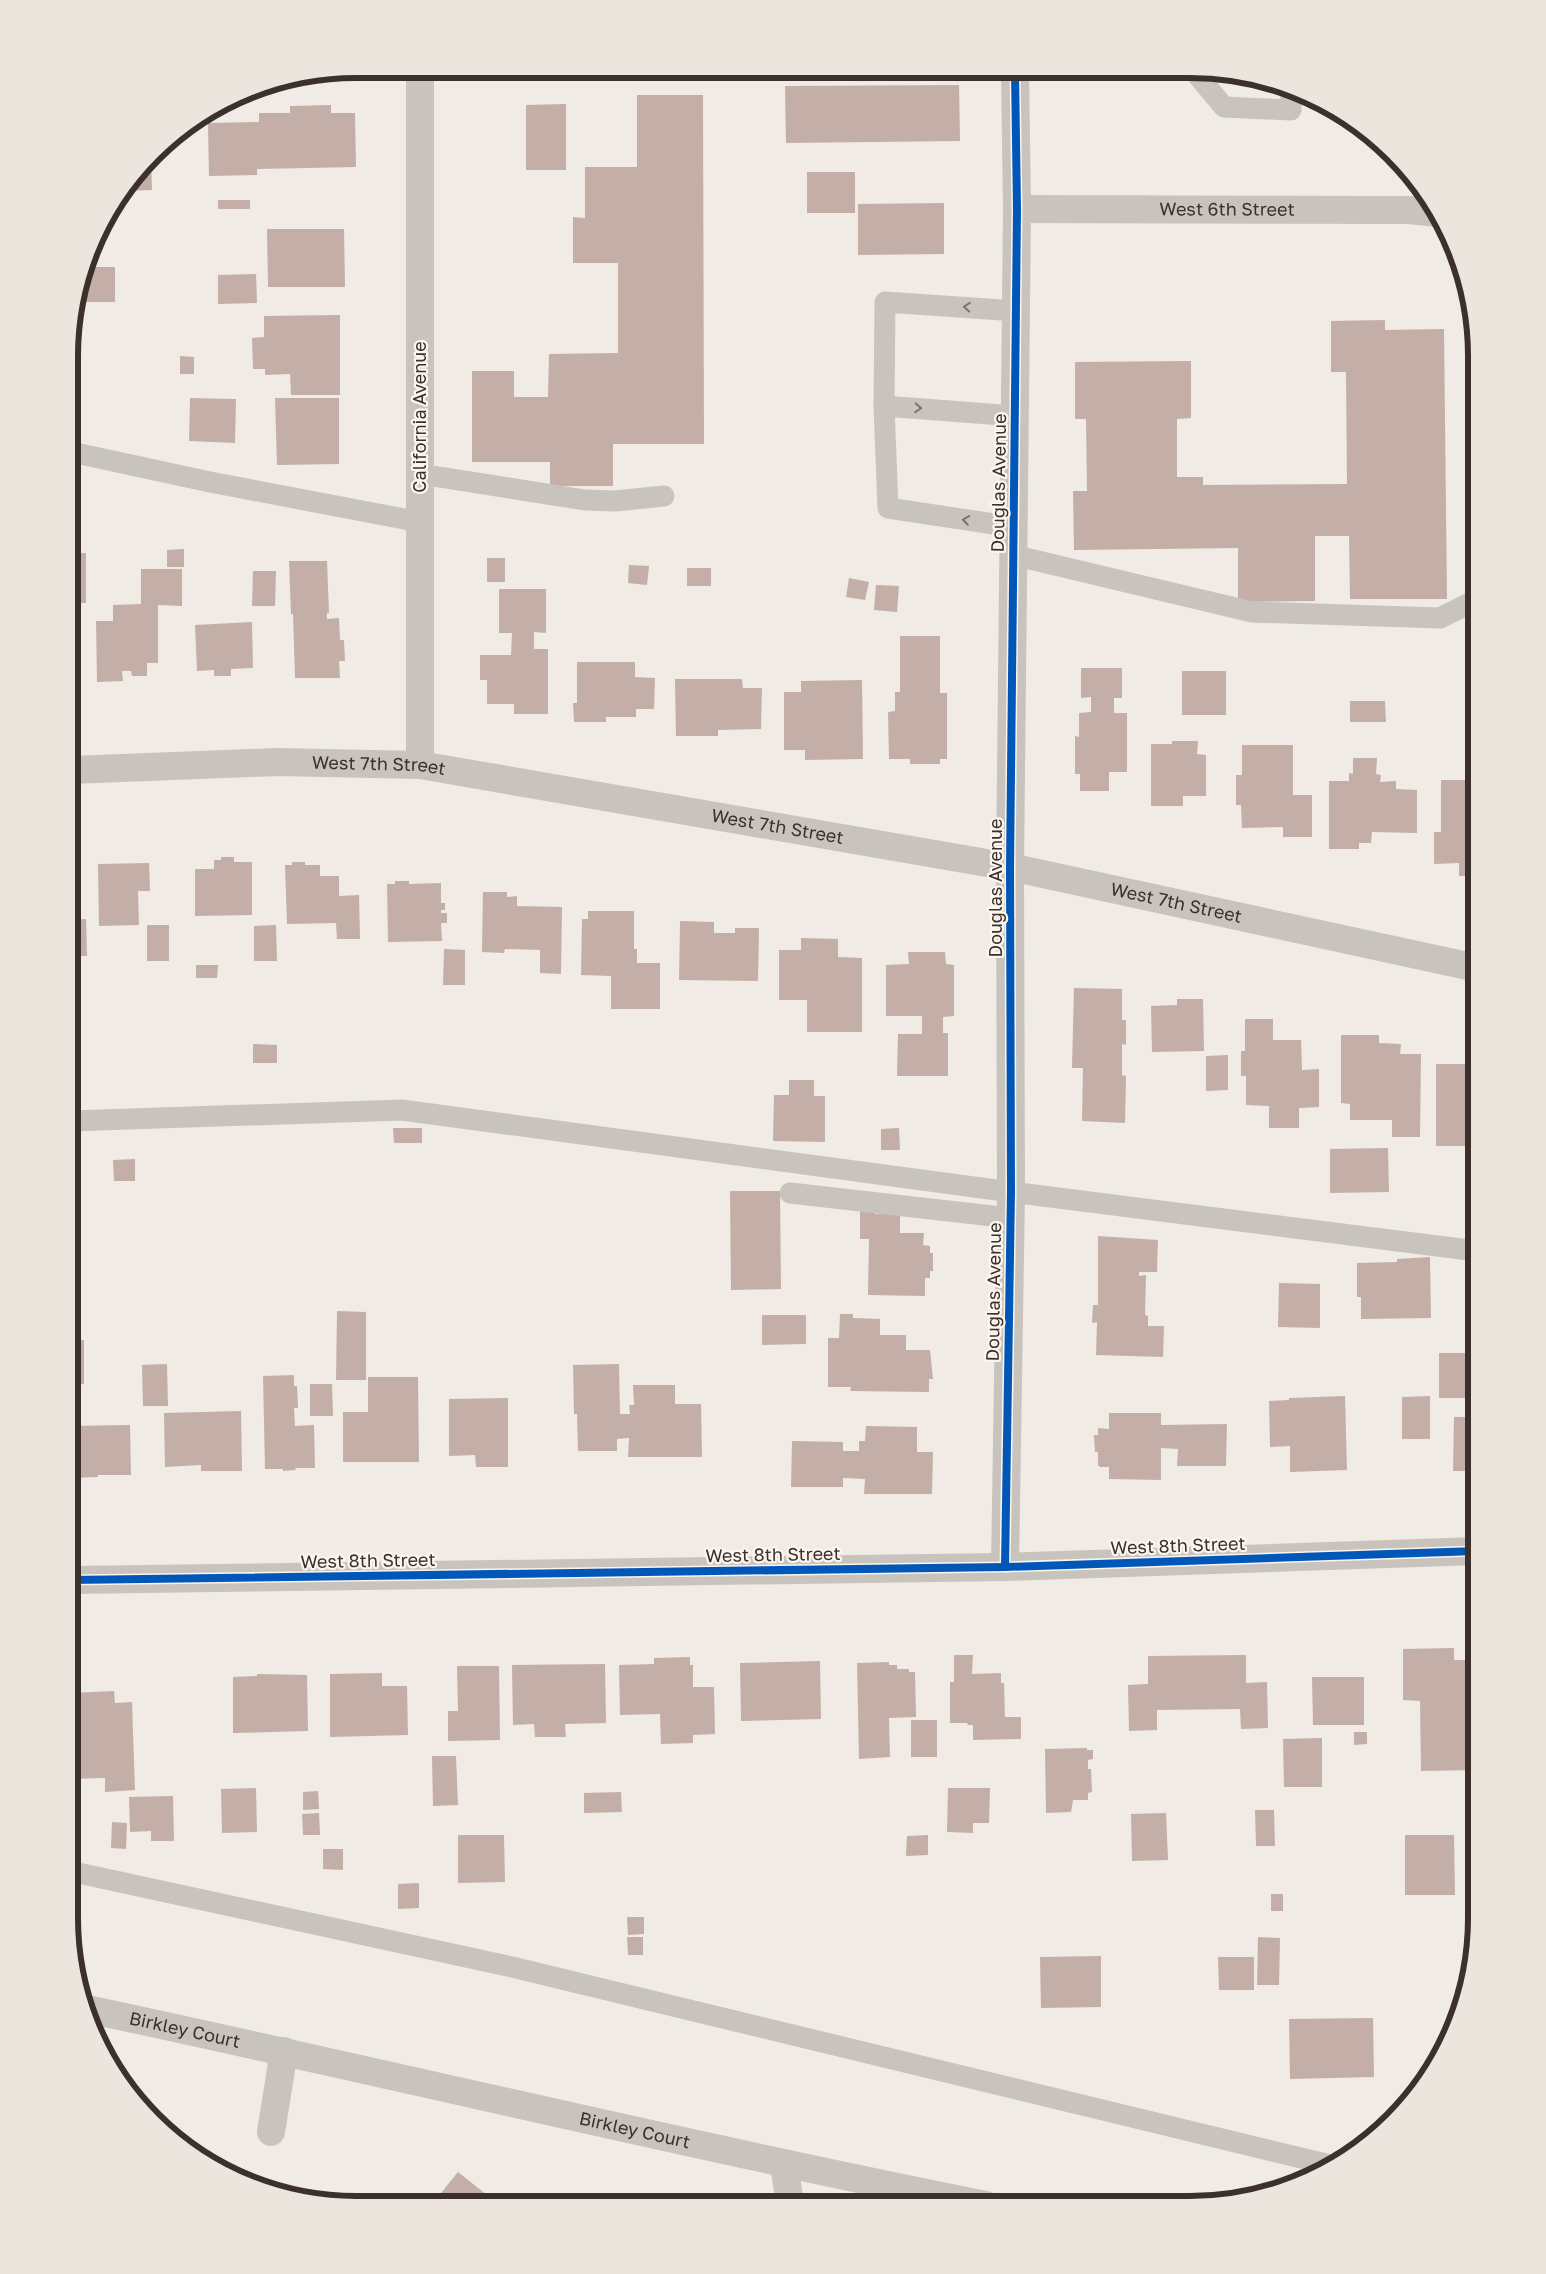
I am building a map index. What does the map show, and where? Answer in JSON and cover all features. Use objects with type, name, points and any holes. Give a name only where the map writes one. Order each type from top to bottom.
[{"type":"street","name":"California Avenue","points":[[420,78],[420,765]]},
{"type":"street","name":"Douglas Avenue","points":[[1005,1566],[1010,1205],[1010,867],[1017,209],[1015,78]]},
{"type":"street","name":"West 6th Street","points":[[1017,209],[1409,210],[1428,212]]},
{"type":"street","name":"West 7th Street","points":[[78,770],[276,762],[420,765],[1010,867],[1468,966]]},
{"type":"street","name":"West 8th Street","points":[[78,1580],[1005,1566],[1468,1551]]},
{"type":"street","name":"Birkley Court","points":[[93,2010],[284,2051],[784,2164],[942,2196]]},
{"type":"street","points":[[271,2132],[284,2051]]},
{"type":"street","points":[[784,2164],[789,2196]]},
{"type":"lane","points":[[1200,78],[1224,108],[1290,110],[1291,96]]},
{"type":"lane","points":[[1014,527],[888,508],[884,406],[885,302],[1016,310]]},
{"type":"lane","points":[[884,406],[1015,416]]},
{"type":"lane","points":[[78,454],[210,482],[420,522]]},
{"type":"lane","points":[[420,474],[585,500],[616,501],[664,496]]},
{"type":"lane","points":[[1013,555],[1252,612],[1440,618],[1468,604]]},
{"type":"lane","points":[[78,1121],[402,1110],[1010,1205]]},
{"type":"lane","points":[[790,1193],[1010,1205],[1468,1250]]},
{"type":"lane","points":[[78,1872],[512,1967],[1322,2163]]},
{"type":"building","points":[[959,85],[960,141],[786,143],[785,86]]},
{"type":"building","points":[[637,95],[703,95],[704,444],[613,444],[613,486],[550,486],[550,462],[472,462],[472,371],[514,371],[514,397],[548,397],[549,354],[618,353],[618,263],[573,263],[573,217],[585,218],[585,167],[637,167]]},
{"type":"building","points":[[566,104],[566,170],[526,170],[526,105]]},
{"type":"building","points":[[331,105],[331,113],[355,113],[356,167],[257,169],[257,175],[209,176],[208,123],[259,122],[259,113],[290,113],[290,106]]},
{"type":"building","points":[[151,167],[152,190],[132,191]]},
{"type":"building","points":[[807,172],[855,172],[855,213],[807,213]]},
{"type":"building","points":[[218,200],[250,200],[250,209],[218,209]]},
{"type":"building","points":[[944,203],[944,254],[858,255],[858,204]]},
{"type":"building","points":[[267,229],[344,229],[345,287],[268,287]]},
{"type":"building","points":[[92,267],[115,267],[115,302],[85,302],[85,294]]},
{"type":"building","points":[[256,274],[257,303],[218,304],[218,275]]},
{"type":"building","points":[[340,315],[340,395],[291,395],[290,374],[265,375],[265,369],[253,369],[252,338],[264,337],[264,316]]},
{"type":"building","points":[[1385,320],[1385,330],[1444,329],[1447,599],[1350,599],[1349,536],[1315,536],[1315,601],[1238,602],[1238,548],[1074,550],[1073,491],[1087,491],[1086,419],[1075,419],[1075,362],[1191,361],[1191,418],[1177,419],[1177,477],[1203,477],[1203,485],[1347,484],[1346,372],[1331,372],[1331,321]]},
{"type":"building","points":[[180,356],[194,357],[194,374],[180,374]]},
{"type":"building","points":[[190,398],[236,399],[235,443],[189,441]]},
{"type":"building","points":[[275,398],[339,398],[339,464],[277,465]]},
{"type":"building","points":[[184,549],[184,567],[167,567],[167,550]]},
{"type":"building","points":[[78,553],[86,553],[86,603],[78,603]]},
{"type":"building","points":[[487,558],[505,558],[505,582],[487,582]]},
{"type":"building","points":[[289,561],[327,561],[329,613],[327,613],[327,619],[339,618],[340,640],[344,640],[345,661],[339,661],[340,678],[295,678]]},
{"type":"building","points":[[629,565],[649,566],[647,585],[628,583]]},
{"type":"building","points":[[687,568],[711,568],[711,586],[687,586]]},
{"type":"building","points":[[141,569],[182,569],[182,606],[158,605],[158,663],[147,663],[147,676],[132,676],[131,671],[122,671],[123,681],[97,682],[96,621],[113,621],[113,605],[141,604]]},
{"type":"building","points":[[253,571],[276,571],[275,606],[252,606]]},
{"type":"building","points":[[849,578],[869,582],[865,600],[846,597]]},
{"type":"building","points":[[876,585],[899,586],[897,612],[874,610]]},
{"type":"building","points":[[499,589],[546,589],[546,633],[534,632],[534,649],[548,649],[548,714],[514,714],[514,704],[487,704],[487,680],[480,680],[480,655],[511,655],[512,633],[499,633]]},
{"type":"building","points":[[252,622],[253,668],[231,669],[231,676],[214,676],[214,670],[197,671],[195,625]]},
{"type":"building","points":[[900,636],[940,636],[940,693],[947,693],[947,759],[940,759],[940,764],[910,764],[910,759],[889,759],[888,712],[895,711],[895,692],[900,692]]},
{"type":"building","points":[[577,662],[635,662],[635,677],[655,678],[654,709],[636,709],[636,717],[606,717],[606,722],[574,722],[573,703],[577,703]]},
{"type":"building","points":[[1081,668],[1122,668],[1122,698],[1114,698],[1114,713],[1127,713],[1127,772],[1109,772],[1109,791],[1080,791],[1080,774],[1075,774],[1075,736],[1079,737],[1079,713],[1091,712],[1091,697],[1081,698]]},
{"type":"building","points":[[1182,671],[1226,671],[1226,715],[1182,715]]},
{"type":"building","points":[[675,679],[742,679],[743,688],[762,688],[761,729],[718,730],[718,736],[676,736]]},
{"type":"building","points":[[862,680],[863,759],[805,760],[805,750],[784,750],[784,692],[801,692],[801,681]]},
{"type":"building","points":[[1350,701],[1385,701],[1386,722],[1350,722]]},
{"type":"building","points":[[1172,741],[1198,741],[1197,754],[1206,755],[1206,796],[1183,796],[1183,806],[1151,806],[1151,744],[1172,744]]},
{"type":"building","points":[[1242,745],[1293,745],[1293,795],[1312,795],[1312,837],[1283,837],[1283,827],[1242,828],[1241,805],[1236,805],[1236,775],[1242,775]]},
{"type":"building","points":[[1353,758],[1377,758],[1376,774],[1381,775],[1380,782],[1396,781],[1396,789],[1417,790],[1417,833],[1372,832],[1371,843],[1359,843],[1359,849],[1329,849],[1329,781],[1349,781],[1349,773],[1353,774]]},
{"type":"building","points":[[1441,780],[1468,780],[1468,880],[1465,880],[1465,876],[1459,876],[1459,863],[1434,864],[1434,832],[1441,832]]},
{"type":"building","points":[[221,857],[234,857],[234,862],[252,862],[252,915],[195,916],[195,869],[214,869],[214,860],[221,860]]},
{"type":"building","points":[[292,862],[305,862],[305,865],[320,865],[320,876],[339,876],[339,896],[359,895],[360,939],[337,939],[336,923],[287,924],[285,865],[292,865]]},
{"type":"building","points":[[149,863],[150,891],[138,891],[139,925],[99,926],[98,864]]},
{"type":"building","points":[[395,881],[409,881],[409,884],[441,883],[441,903],[445,903],[445,910],[441,910],[441,913],[447,913],[447,923],[441,923],[442,941],[388,942],[387,884],[395,884]]},
{"type":"building","points":[[483,892],[507,892],[507,897],[517,896],[517,906],[562,907],[561,974],[540,973],[540,950],[505,949],[504,953],[482,952]]},
{"type":"building","points":[[588,911],[634,911],[634,949],[637,949],[637,963],[660,963],[660,1009],[611,1009],[611,976],[581,975],[582,919],[588,919]]},
{"type":"building","points":[[86,919],[87,956],[78,956],[78,920]]},
{"type":"building","points":[[680,921],[714,922],[714,933],[735,933],[735,928],[759,928],[758,981],[679,980]]},
{"type":"building","points":[[147,925],[169,925],[169,961],[147,961]]},
{"type":"building","points":[[276,925],[277,961],[254,961],[254,926]]},
{"type":"building","points":[[801,938],[838,939],[838,957],[862,958],[862,1032],[807,1032],[807,1000],[779,1000],[779,950],[801,950]]},
{"type":"building","points":[[444,949],[465,950],[465,985],[443,985]]},
{"type":"building","points":[[908,952],[945,952],[946,964],[954,965],[954,1016],[943,1017],[943,1033],[948,1033],[948,1076],[897,1076],[898,1034],[922,1034],[922,1016],[886,1016],[886,965],[909,964]]},
{"type":"building","points":[[196,965],[218,965],[217,978],[196,978]]},
{"type":"building","points":[[1074,988],[1122,989],[1122,1020],[1126,1020],[1126,1045],[1122,1044],[1122,1075],[1126,1076],[1125,1123],[1082,1121],[1083,1068],[1072,1068]]},
{"type":"building","points":[[1177,999],[1203,999],[1204,1051],[1152,1052],[1151,1006],[1177,1005]]},
{"type":"building","points":[[1245,1019],[1273,1019],[1273,1040],[1301,1040],[1302,1070],[1319,1069],[1319,1107],[1299,1108],[1299,1128],[1269,1128],[1269,1106],[1246,1105],[1246,1076],[1241,1076],[1241,1051],[1245,1051]]},
{"type":"building","points":[[1341,1035],[1379,1035],[1379,1043],[1401,1044],[1400,1054],[1421,1054],[1420,1137],[1392,1137],[1392,1120],[1350,1120],[1350,1104],[1341,1103]]},
{"type":"building","points":[[253,1044],[277,1045],[277,1063],[253,1063]]},
{"type":"building","points":[[1228,1055],[1228,1090],[1206,1091],[1206,1056]]},
{"type":"building","points":[[1436,1064],[1468,1064],[1468,1146],[1436,1146]]},
{"type":"building","points":[[789,1080],[814,1080],[814,1096],[825,1096],[825,1142],[773,1141],[774,1095],[789,1095]]},
{"type":"building","points":[[393,1128],[422,1128],[422,1143],[394,1143]]},
{"type":"building","points":[[899,1128],[900,1150],[881,1150],[881,1129]]},
{"type":"building","points":[[1388,1148],[1389,1192],[1330,1193],[1330,1149]]},
{"type":"building","points":[[135,1159],[135,1181],[114,1181],[113,1160]]},
{"type":"building","points":[[730,1191],[780,1191],[781,1289],[731,1290]]},
{"type":"building","points":[[875,1210],[875,1214],[900,1214],[900,1233],[924,1233],[923,1245],[930,1246],[930,1253],[933,1253],[933,1271],[930,1271],[930,1278],[925,1278],[925,1296],[868,1295],[869,1239],[860,1239],[860,1211]]},
{"type":"building","points":[[1098,1236],[1158,1240],[1157,1272],[1139,1272],[1139,1276],[1146,1275],[1145,1315],[1148,1316],[1148,1326],[1164,1326],[1163,1357],[1096,1355],[1097,1322],[1092,1323],[1093,1305],[1098,1305]]},
{"type":"building","points":[[1430,1257],[1431,1318],[1361,1319],[1361,1297],[1357,1297],[1357,1263],[1397,1262],[1397,1259]]},
{"type":"building","points":[[1279,1283],[1320,1284],[1320,1328],[1278,1327]]},
{"type":"building","points":[[337,1311],[366,1312],[366,1380],[336,1380]]},
{"type":"building","points":[[840,1314],[853,1314],[853,1318],[880,1319],[880,1335],[906,1335],[906,1350],[930,1350],[933,1379],[929,1379],[929,1392],[850,1391],[851,1387],[828,1387],[828,1338],[839,1338]]},
{"type":"building","points":[[762,1315],[806,1315],[806,1344],[762,1345]]},
{"type":"building","points":[[78,1340],[84,1340],[84,1384],[78,1384]]},
{"type":"building","points":[[1439,1353],[1468,1353],[1466,1398],[1439,1398]]},
{"type":"building","points":[[167,1364],[168,1406],[143,1406],[142,1365]]},
{"type":"building","points":[[619,1364],[620,1414],[630,1414],[629,1405],[634,1405],[633,1385],[675,1385],[675,1404],[701,1404],[702,1457],[628,1457],[629,1438],[617,1439],[617,1451],[578,1451],[577,1414],[574,1414],[573,1365]]},
{"type":"building","points":[[294,1375],[294,1386],[297,1386],[298,1408],[294,1408],[295,1426],[314,1425],[315,1468],[295,1468],[296,1470],[283,1471],[283,1469],[265,1469],[263,1376]]},
{"type":"building","points":[[368,1377],[418,1377],[419,1462],[343,1462],[343,1412],[368,1412]]},
{"type":"building","points":[[310,1384],[332,1384],[333,1416],[310,1416]]},
{"type":"building","points":[[1345,1396],[1347,1470],[1290,1472],[1290,1446],[1270,1447],[1269,1401],[1289,1400],[1289,1398]]},
{"type":"building","points":[[1430,1396],[1430,1439],[1402,1439],[1402,1397]]},
{"type":"building","points":[[508,1398],[508,1467],[476,1467],[475,1455],[449,1456],[449,1399]]},
{"type":"building","points":[[241,1411],[242,1471],[201,1471],[201,1465],[165,1467],[164,1413]]},
{"type":"building","points":[[1109,1413],[1161,1413],[1161,1425],[1227,1424],[1226,1466],[1177,1466],[1178,1449],[1161,1448],[1161,1480],[1109,1479],[1109,1467],[1100,1467],[1098,1465],[1098,1452],[1095,1452],[1094,1435],[1098,1435],[1098,1428],[1109,1429]]},
{"type":"building","points":[[1454,1417],[1468,1417],[1468,1471],[1453,1471]]},
{"type":"building","points":[[130,1425],[131,1475],[98,1475],[98,1477],[78,1478],[78,1426]]},
{"type":"building","points":[[866,1426],[917,1427],[917,1452],[933,1452],[932,1494],[864,1494],[865,1479],[843,1478],[843,1487],[791,1487],[792,1441],[843,1442],[843,1451],[859,1451],[859,1441],[865,1441]]},
{"type":"building","points":[[1454,1648],[1454,1660],[1468,1660],[1468,1770],[1421,1771],[1420,1701],[1403,1700],[1403,1649]]},
{"type":"building","points":[[954,1655],[973,1655],[972,1674],[1001,1673],[1001,1683],[1004,1683],[1005,1717],[1021,1717],[1021,1739],[973,1740],[973,1725],[950,1723],[950,1682],[954,1682]]},
{"type":"building","points":[[1246,1655],[1246,1683],[1267,1682],[1268,1728],[1241,1729],[1240,1709],[1157,1710],[1157,1730],[1129,1731],[1128,1685],[1148,1684],[1148,1656]]},
{"type":"building","points":[[690,1657],[690,1665],[693,1665],[693,1687],[714,1687],[715,1734],[693,1735],[693,1743],[661,1744],[660,1714],[620,1715],[619,1665],[654,1664],[654,1658]]},
{"type":"building","points":[[820,1661],[821,1719],[741,1721],[740,1663]]},
{"type":"building","points":[[889,1662],[889,1665],[897,1665],[897,1669],[909,1669],[909,1672],[915,1672],[916,1717],[889,1718],[890,1757],[859,1759],[857,1663]]},
{"type":"building","points":[[605,1664],[606,1723],[565,1724],[566,1737],[535,1737],[534,1724],[513,1725],[512,1665]]},
{"type":"building","points":[[457,1666],[499,1666],[500,1740],[448,1741],[448,1711],[458,1711]]},
{"type":"building","points":[[382,1673],[382,1686],[407,1686],[408,1735],[330,1737],[330,1674]]},
{"type":"building","points":[[257,1674],[307,1675],[308,1731],[233,1733],[233,1677],[257,1676]]},
{"type":"building","points":[[1312,1677],[1364,1677],[1364,1725],[1313,1725]]},
{"type":"building","points":[[114,1691],[115,1703],[132,1702],[135,1790],[105,1792],[105,1778],[78,1779],[78,1693]]},
{"type":"building","points":[[911,1720],[937,1720],[937,1757],[911,1757]]},
{"type":"building","points":[[1354,1732],[1367,1732],[1367,1744],[1354,1745]]},
{"type":"building","points":[[1322,1738],[1322,1787],[1284,1787],[1283,1739]]},
{"type":"building","points":[[1087,1748],[1087,1750],[1093,1750],[1093,1759],[1088,1760],[1088,1769],[1091,1769],[1092,1792],[1088,1793],[1088,1800],[1073,1800],[1071,1812],[1046,1813],[1045,1749]]},
{"type":"building","points":[[432,1756],[456,1756],[458,1805],[433,1806]]},
{"type":"building","points":[[256,1788],[257,1832],[222,1833],[221,1789]]},
{"type":"building","points":[[948,1788],[990,1788],[989,1823],[973,1823],[973,1833],[947,1832]]},
{"type":"building","points":[[318,1791],[319,1809],[303,1810],[303,1792]]},
{"type":"building","points":[[621,1792],[622,1812],[584,1813],[584,1793]]},
{"type":"building","points":[[173,1796],[174,1841],[151,1841],[151,1831],[130,1832],[129,1797]]},
{"type":"building","points":[[1255,1810],[1274,1810],[1275,1846],[1256,1846]]},
{"type":"building","points":[[319,1813],[320,1835],[303,1835],[302,1814]]},
{"type":"building","points":[[1166,1813],[1168,1860],[1132,1861],[1131,1814]]},
{"type":"building","points":[[112,1822],[127,1823],[126,1849],[111,1848]]},
{"type":"building","points":[[458,1835],[504,1835],[505,1882],[458,1883]]},
{"type":"building","points":[[928,1835],[928,1855],[906,1856],[907,1836]]},
{"type":"building","points":[[1405,1835],[1454,1835],[1455,1895],[1405,1895]]},
{"type":"building","points":[[323,1849],[343,1849],[343,1870],[323,1869]]},
{"type":"building","points":[[419,1883],[419,1908],[398,1909],[398,1884]]},
{"type":"building","points":[[1271,1894],[1283,1894],[1283,1911],[1271,1911]]},
{"type":"building","points":[[627,1917],[644,1917],[644,1934],[628,1935]]},
{"type":"building","points":[[627,1937],[643,1937],[643,1955],[628,1955]]},
{"type":"building","points":[[1258,1937],[1280,1938],[1279,1985],[1257,1985]]},
{"type":"building","points":[[1101,1956],[1101,2007],[1041,2008],[1040,1957]]},
{"type":"building","points":[[1218,1957],[1254,1957],[1254,1990],[1219,1990]]},
{"type":"building","points":[[1373,2018],[1374,2077],[1290,2079],[1289,2019]]},
{"type":"building","points":[[458,2172],[488,2196],[439,2196]]},
{"type":"cycle path","points":[[1005,1567],[1011,1192],[1010,867],[1017,209],[1015,78]]},
{"type":"cycle path","points":[[78,1580],[1005,1567],[1468,1551]]}]
